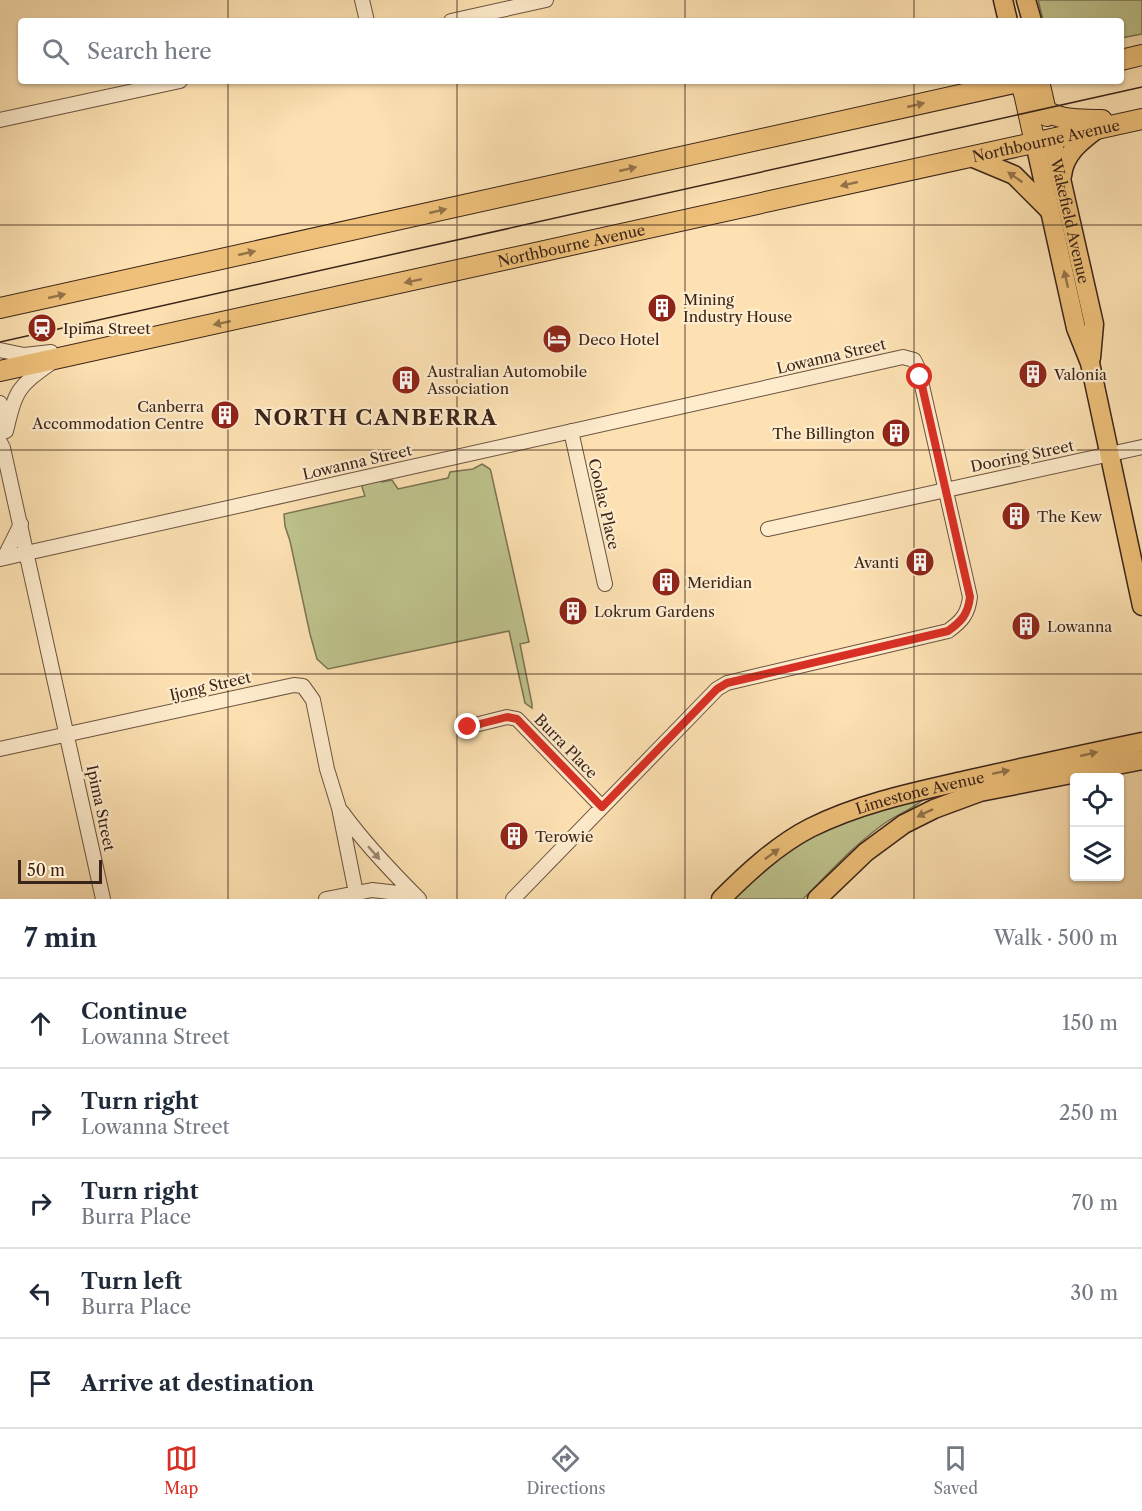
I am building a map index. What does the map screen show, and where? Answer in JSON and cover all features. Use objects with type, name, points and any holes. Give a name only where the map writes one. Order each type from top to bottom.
[{"type":"highway","points":[[1124,59],[1142,55]]},
{"type":"highway","points":[[0,308],[962,94],[1020,84]]},
{"type":"highway","points":[[1026,84],[1034,104],[1046,112],[1070,120],[1141,120]]},
{"type":"highway","points":[[1026,84],[1044,141]]},
{"type":"highway","name":"Wakefield Avenue","points":[[1044,141],[1046,112]]},
{"type":"highway","name":"Northbourne Avenue","points":[[0,371],[1141,120]]},
{"type":"main road","points":[[1003,0],[1007,18]]},
{"type":"main road","points":[[1021,0],[1025,18]]},
{"type":"main road","points":[[1026,0],[1031,18]]},
{"type":"main road","points":[[962,94],[974,84]]},
{"type":"main road","points":[[1061,180],[1064,162],[1068,155],[1082,140],[1097,129]]},
{"type":"main road","name":"Wakefield Avenue","points":[[1044,141],[1061,180],[1094,324],[1090,363]]},
{"type":"main road","name":"Wakefield Avenue","points":[[1044,141],[1050,211],[1076,328],[1090,363],[1142,606]]},
{"type":"main road","points":[[971,157],[1014,175],[1050,211]]},
{"type":"main road","name":"Wakefield Avenue","points":[[1136,574],[1142,593]]},
{"type":"main road","points":[[1122,746],[1142,734]]},
{"type":"main road","name":"Limestone Avenue","points":[[721,899],[768,856],[808,829],[849,811],[883,800],[1142,742]]},
{"type":"main road","name":"Limestone Avenue","points":[[817,899],[876,845],[904,824],[934,809],[980,792],[1142,760]]},
{"type":"street","points":[[362,0],[366,18]]},
{"type":"street","points":[[465,18],[545,0]]},
{"type":"street","points":[[0,120],[166,84]]},
{"type":"street","points":[[0,350],[24,355],[53,351],[89,351]]},
{"type":"street","name":"Lowanna Street","points":[[2,558],[903,357],[914,360],[918,368],[970,597],[969,611],[948,631],[727,683],[717,689],[513,899]]},
{"type":"street","points":[[3,440],[14,400],[22,385],[57,358]]},
{"type":"street","name":"Ipima Street","points":[[0,403],[3,440],[104,897]]},
{"type":"street","name":"Coolac Place","points":[[571,431],[605,584]]},
{"type":"street","name":"Dooring Street","points":[[768,529],[1142,447]]},
{"type":"street","points":[[2,558],[21,524]]},
{"type":"street","name":"Ijong Street","points":[[0,749],[294,685],[303,686],[313,700],[327,769],[339,808],[356,893]]},
{"type":"street","name":"Burra Place","points":[[468,727],[507,717],[517,719],[602,807]]},
{"type":"street","name":"Ijong Street","points":[[339,808],[384,865],[417,897]]},
{"type":"street","points":[[326,899],[372,890],[417,897]]},
{"type":"green space","points":[[1038,0],[1142,0],[1142,34],[1124,37],[1124,18],[1042,18]]},
{"type":"green space","points":[[482,464],[491,472],[529,642],[520,644],[532,708],[525,703],[509,631],[328,669],[317,659],[284,514],[365,496],[362,487],[366,479],[377,478],[382,482],[392,480],[398,489],[448,478],[450,472],[473,469]]},
{"type":"green space","points":[[928,795],[863,840],[803,899],[732,899],[762,869],[809,833]]},
{"type":"tram line","points":[[0,342],[1142,87]]},
{"type":"place","name":"Mining Industry House","points":[[662,308]]},
{"type":"place","name":"Ipima Street","points":[[42,328]]},
{"type":"place","name":"Deco Hotel","points":[[557,339]]},
{"type":"place","name":"Valonia","points":[[1033,374]]},
{"type":"place","name":"Australian Automobile Association","points":[[406,380]]},
{"type":"place","name":"Canberra Accommodation Centre","points":[[225,415]]},
{"type":"place","name":"The Billington","points":[[896,433]]},
{"type":"place","name":"The Kew","points":[[1016,516]]},
{"type":"place","name":"Avanti","points":[[920,562]]},
{"type":"place","name":"Meridian","points":[[666,582]]},
{"type":"place","name":"Lokrum Gardens","points":[[573,611]]},
{"type":"place","name":"Lowanna","points":[[1026,626]]},
{"type":"place","name":"Terowie","points":[[514,836]]},
{"type":"district","name":"NORTH CANBERRA","points":[[376,417]]},
{"type":"route","points":[[468,727],[507,717],[517,719],[602,807],[717,689],[727,683],[948,631],[960,622],[969,611],[970,597],[920,377]]}]
